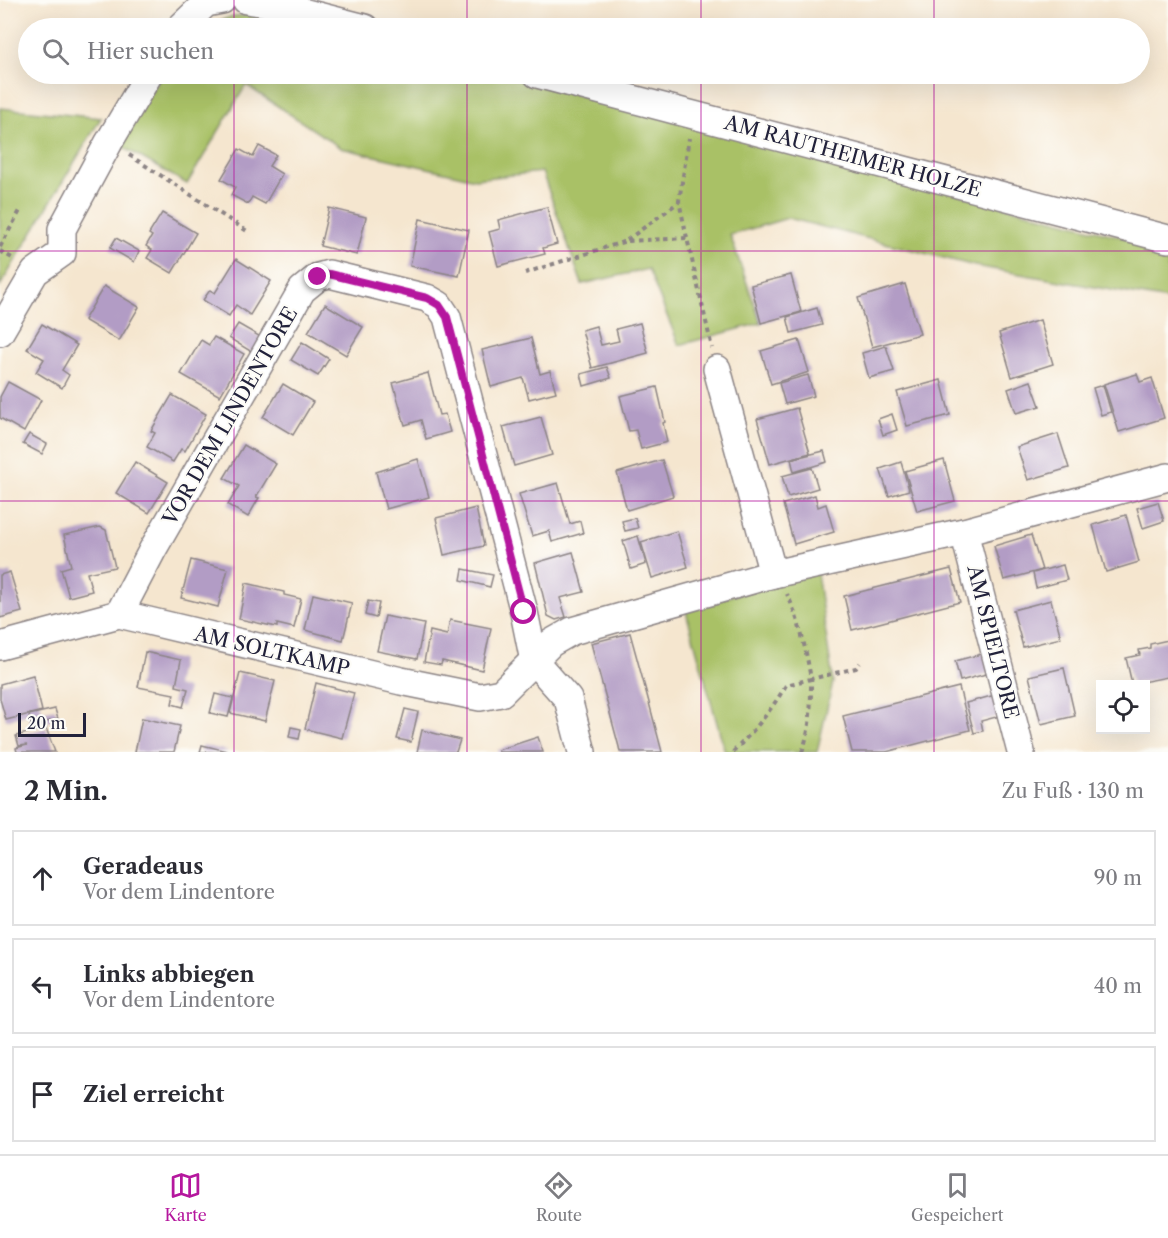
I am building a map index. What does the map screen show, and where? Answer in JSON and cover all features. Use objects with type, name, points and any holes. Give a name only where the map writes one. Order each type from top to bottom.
[{"type":"street","points":[[190,18],[206,3],[222,0]]},
{"type":"street","points":[[246,0],[326,18]]},
{"type":"street","points":[[0,332],[35,272],[62,253],[62,229],[109,141],[143,84]]},
{"type":"street","name":"AM RAUTHEIMER HOLZE","points":[[576,84],[1168,239]]},
{"type":"street","name":"VOR DEM LINDENTORE","points":[[119,614],[153,549],[302,290],[318,277],[329,274],[427,298],[439,305],[447,317],[521,601],[534,661],[568,699],[582,752]]},
{"type":"street","points":[[717,369],[773,574]]},
{"type":"street","name":"AM SOLTKAMP","points":[[0,646],[119,614],[401,681],[480,697],[501,693],[551,643],[572,632],[773,574],[964,532],[1168,477]]},
{"type":"street","name":"AM SPIELTORE","points":[[964,532],[1021,752]]},
{"type":"path","points":[[691,114],[688,154],[679,201],[717,369]]},
{"type":"path","points":[[109,141],[247,231]]},
{"type":"path","points":[[626,241],[679,201]]},
{"type":"path","points":[[0,247],[21,209]]},
{"type":"path","points":[[525,273],[626,241],[687,238]]},
{"type":"path","points":[[773,574],[783,586],[793,605],[806,651],[811,680],[808,737],[802,752]]},
{"type":"path","points":[[733,752],[773,709],[786,686],[856,668],[860,663]]},
{"type":"green space","points":[[268,15],[282,18],[228,18]]},
{"type":"green space","points":[[155,84],[536,84],[1168,249],[1168,300],[975,266],[788,218],[730,235],[761,323],[679,345],[648,269],[582,284],[542,172],[475,179],[341,148],[246,85],[187,184],[116,143]]},
{"type":"green space","points":[[0,108],[101,118],[0,286]]},
{"type":"green space","points":[[817,573],[833,682],[817,752],[725,752],[685,608]]},
{"type":"building","points":[[259,146],[276,155],[269,166],[282,174],[265,204],[252,197],[248,204],[231,195],[235,187],[221,179],[239,149],[253,157]]},
{"type":"building","points":[[547,207],[557,244],[543,248],[545,254],[498,266],[489,232],[500,229],[498,220]]},
{"type":"building","points":[[329,208],[366,217],[357,255],[320,246]]},
{"type":"building","points":[[162,213],[196,233],[172,273],[147,258],[152,250],[146,246],[152,236],[149,234]]},
{"type":"building","points":[[420,219],[469,230],[459,276],[410,266]]},
{"type":"building","points":[[116,238],[139,251],[134,262],[110,248]]},
{"type":"building","points":[[236,259],[271,281],[250,315],[236,305],[229,316],[203,300],[210,290],[215,293]]},
{"type":"building","points":[[791,275],[801,312],[761,323],[751,285]]},
{"type":"building","points":[[905,284],[920,334],[872,347],[858,298]]},
{"type":"building","points":[[104,286],[139,307],[119,341],[84,320]]},
{"type":"building","points":[[325,304],[363,327],[346,355],[308,332]]},
{"type":"building","points":[[817,308],[822,325],[791,333],[787,317]]},
{"type":"building","points":[[1040,320],[1053,364],[1012,377],[999,333]]},
{"type":"building","points":[[640,323],[648,353],[592,368],[582,330],[596,326],[601,345],[619,341],[616,329]]},
{"type":"building","points":[[42,324],[77,345],[62,370],[69,375],[62,388],[36,372],[44,359],[27,349]]},
{"type":"building","points":[[238,324],[264,339],[255,354],[229,338]]},
{"type":"building","points":[[214,337],[244,354],[220,396],[181,374],[201,340],[209,345]]},
{"type":"building","points":[[531,338],[540,374],[550,371],[556,392],[529,399],[523,378],[491,387],[482,350]]},
{"type":"building","points":[[799,340],[809,372],[771,384],[761,351]]},
{"type":"building","points":[[302,342],[329,359],[318,376],[291,360]]},
{"type":"building","points":[[886,346],[894,371],[869,378],[862,353]]},
{"type":"building","points":[[607,367],[611,378],[584,386],[581,374]]},
{"type":"building","points":[[428,373],[439,415],[445,414],[450,432],[426,439],[421,420],[405,425],[393,383]]},
{"type":"building","points":[[1137,374],[1140,382],[1152,378],[1164,418],[1119,432],[1104,384]]},
{"type":"building","points":[[808,375],[814,396],[785,404],[779,383]]},
{"type":"building","points":[[941,380],[950,415],[907,426],[897,392]]},
{"type":"building","points":[[1031,381],[1040,406],[1016,413],[1008,389]]},
{"type":"building","points":[[8,382],[41,400],[24,432],[0,418],[0,397]]},
{"type":"building","points":[[283,384],[313,402],[293,435],[263,417]]},
{"type":"building","points":[[1103,385],[1111,412],[1101,415],[1093,388]]},
{"type":"building","points":[[657,387],[667,442],[641,449],[636,430],[629,431],[620,396]]},
{"type":"building","points":[[172,395],[206,414],[185,451],[181,449],[173,462],[147,447],[155,433],[151,431]]},
{"type":"building","points":[[797,408],[810,453],[770,464],[757,419]]},
{"type":"building","points":[[892,414],[897,430],[883,435],[878,419]]},
{"type":"building","points":[[541,417],[552,455],[514,466],[503,427]]},
{"type":"building","points":[[29,434],[47,444],[42,454],[23,444]]},
{"type":"building","points":[[1058,434],[1069,468],[1028,480],[1017,447]]},
{"type":"building","points":[[244,445],[276,464],[256,497],[259,498],[248,517],[228,505],[239,486],[224,478]]},
{"type":"building","points":[[824,451],[827,462],[794,472],[791,459]]},
{"type":"building","points":[[418,459],[429,497],[386,509],[376,472]]},
{"type":"building","points":[[662,460],[673,496],[627,510],[617,473]]},
{"type":"building","points":[[944,460],[955,501],[917,511],[905,471]]},
{"type":"building","points":[[135,462],[168,482],[149,513],[116,493]]},
{"type":"building","points":[[901,462],[909,490],[889,496],[880,469]]},
{"type":"building","points":[[812,468],[818,488],[788,497],[782,476]]},
{"type":"building","points":[[558,483],[570,524],[580,521],[583,533],[552,542],[549,531],[532,536],[519,494]]},
{"type":"building","points":[[815,495],[818,507],[826,504],[834,532],[794,544],[783,504]]},
{"type":"building","points":[[1158,502],[1164,521],[1143,528],[1137,508]]},
{"type":"building","points":[[476,508],[484,546],[444,555],[436,518]]},
{"type":"building","points":[[1126,515],[1139,562],[1106,572],[1093,525]]},
{"type":"building","points":[[635,518],[638,528],[625,531],[622,521]]},
{"type":"building","points":[[100,527],[106,530],[115,567],[87,573],[92,591],[69,597],[61,569],[71,566],[64,535]]},
{"type":"building","points":[[677,531],[688,567],[652,578],[641,542]]},
{"type":"building","points":[[1031,535],[1042,570],[1004,580],[994,546]]},
{"type":"building","points":[[638,536],[646,564],[631,569],[623,541]]},
{"type":"building","points":[[573,552],[584,592],[560,598],[566,617],[556,620],[548,616],[535,563]]},
{"type":"building","points":[[191,560],[228,569],[218,607],[181,598]]},
{"type":"building","points":[[1063,565],[1067,580],[1036,588],[1033,573]]},
{"type":"building","points":[[463,569],[493,575],[490,587],[461,580]]},
{"type":"building","points":[[951,569],[960,602],[852,630],[844,596]]},
{"type":"building","points":[[10,572],[22,612],[0,618],[0,575]]},
{"type":"building","points":[[246,583],[284,592],[284,595],[301,599],[294,628],[239,619]]},
{"type":"building","points":[[313,594],[352,603],[343,640],[305,630]]},
{"type":"building","points":[[1051,600],[1061,638],[1023,647],[1013,610]]},
{"type":"building","points":[[368,601],[379,603],[376,618],[365,615]]},
{"type":"building","points":[[385,616],[424,624],[417,659],[377,651]]},
{"type":"building","points":[[450,620],[491,628],[482,670],[442,661],[441,665],[424,662],[430,631],[447,635]]},
{"type":"building","points":[[630,633],[662,752],[620,752],[591,643]]},
{"type":"building","points":[[1168,640],[1168,677],[1150,680],[1131,680],[1126,658],[1140,655],[1139,650],[1150,648],[1150,644]]},
{"type":"building","points":[[145,652],[181,660],[176,686],[188,689],[183,707],[172,704],[174,694],[138,687]]},
{"type":"building","points":[[985,653],[990,673],[960,681],[955,661]]},
{"type":"building","points":[[1064,668],[1075,716],[1041,724],[1029,676]]},
{"type":"building","points":[[240,673],[275,681],[265,721],[230,713]]},
{"type":"building","points":[[33,675],[42,711],[6,720],[0,699],[0,684]]},
{"type":"building","points":[[316,683],[354,693],[342,738],[305,729]]},
{"type":"building","points":[[959,687],[970,730],[886,752],[852,752],[843,716]]},
{"type":"building","points":[[215,694],[233,698],[228,717],[210,713]]},
{"type":"building","points":[[995,695],[1000,716],[981,721],[983,731],[974,733],[966,703]]},
{"type":"building","points":[[55,709],[58,719],[31,726],[29,715]]},
{"type":"building","points":[[405,709],[418,712],[411,742],[397,739]]},
{"type":"building","points":[[142,718],[180,726],[174,752],[135,752]]},
{"type":"building","points":[[291,727],[301,729],[299,739],[289,737]]},
{"type":"building","points":[[46,728],[55,752],[17,752],[16,748],[27,745],[19,746],[16,736]]},
{"type":"building","points":[[422,730],[460,740],[456,752],[417,752]]},
{"type":"building","points":[[538,737],[543,752],[498,752],[498,750]]},
{"type":"building","points":[[202,745],[227,751],[227,752],[200,752]]},
{"type":"route","points":[[318,277],[329,274],[427,298],[439,305],[447,317],[524,612]]}]
